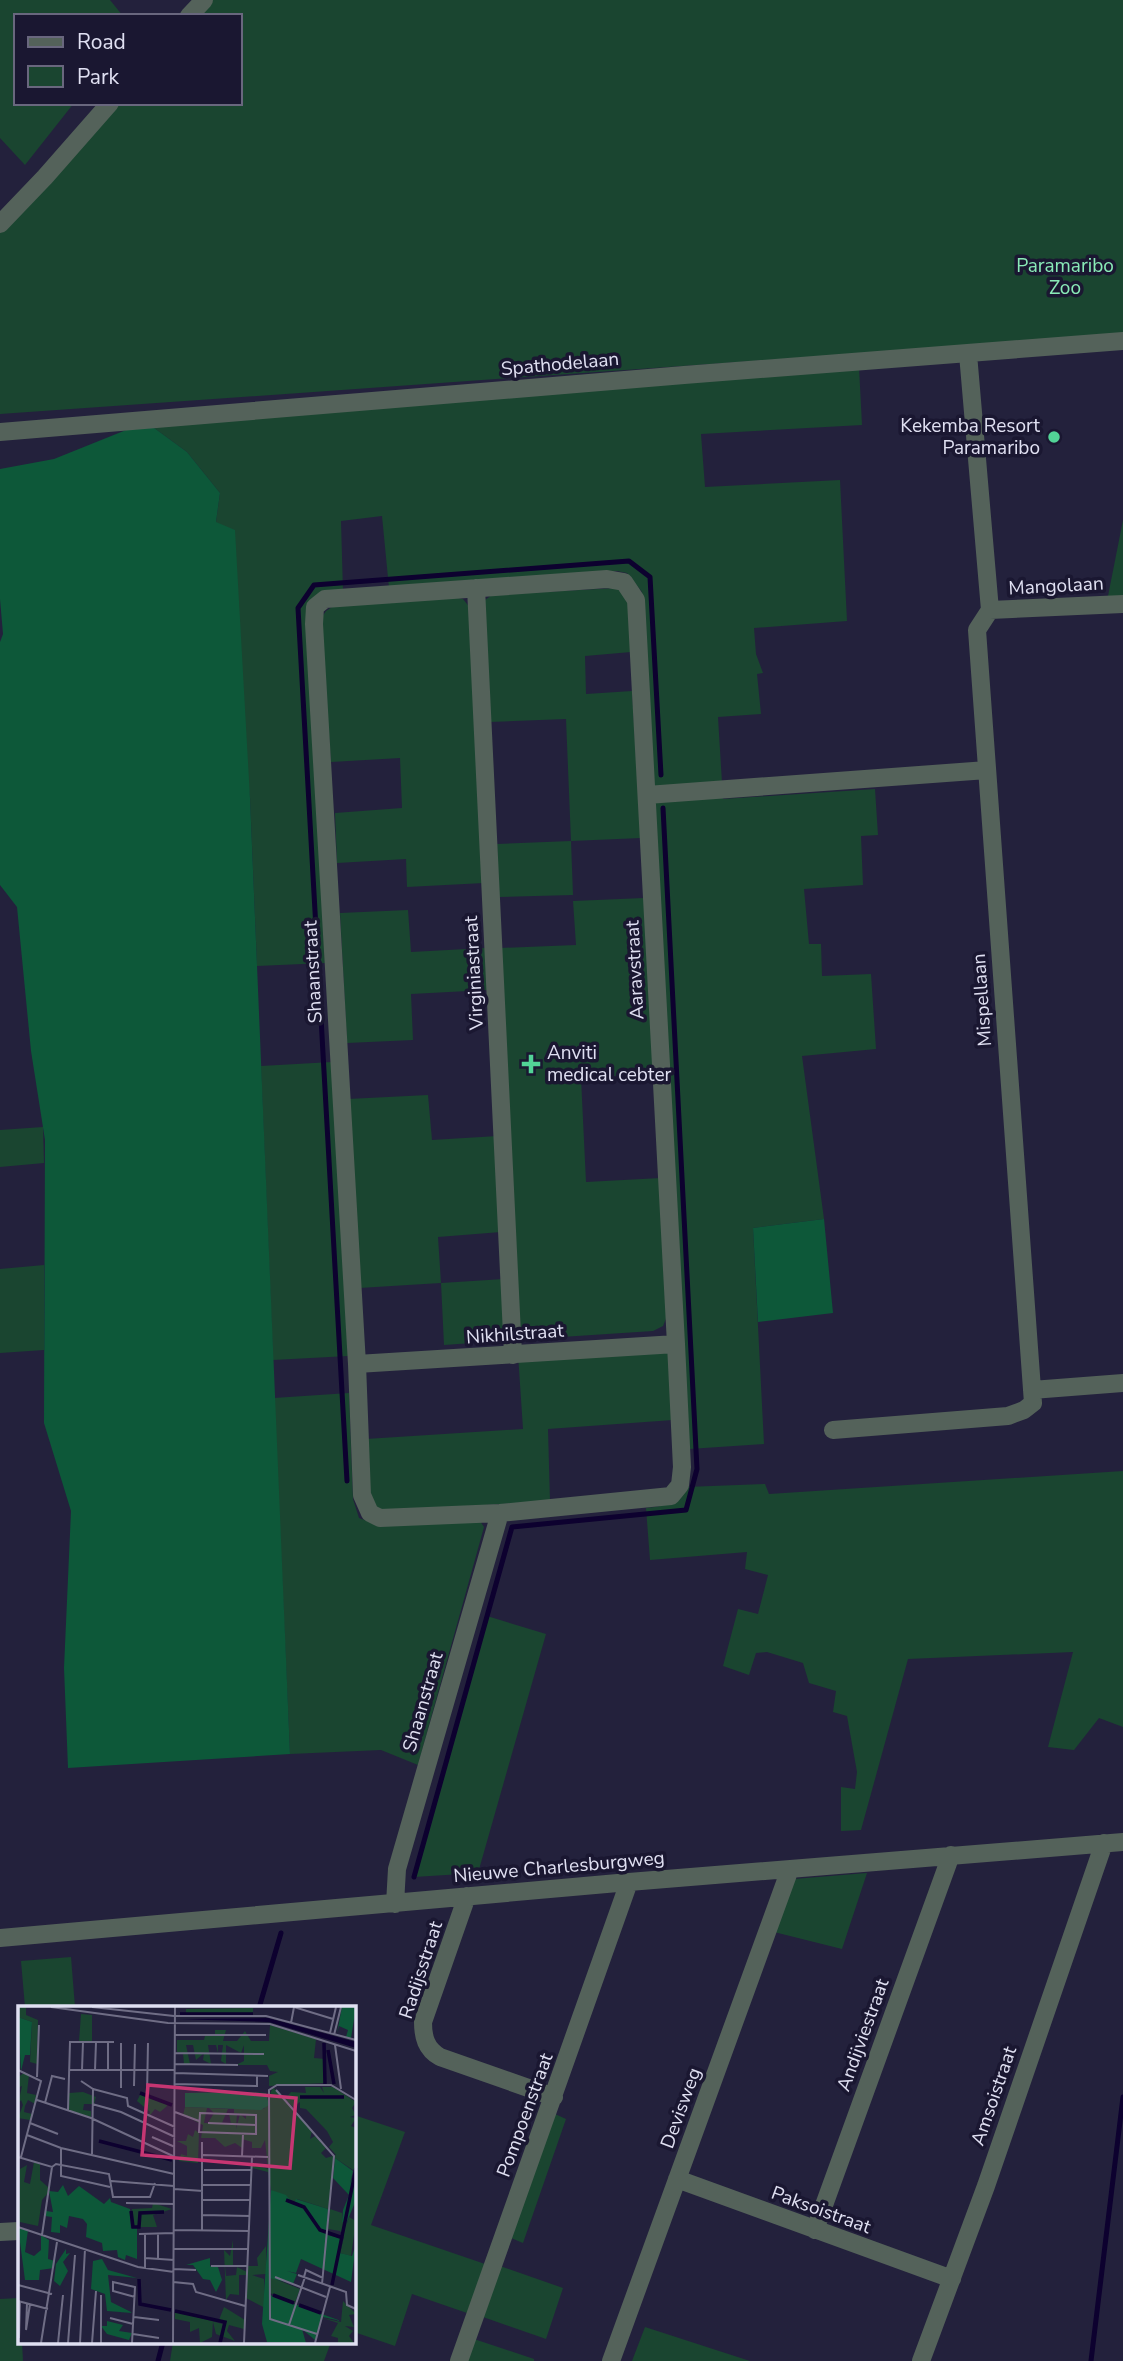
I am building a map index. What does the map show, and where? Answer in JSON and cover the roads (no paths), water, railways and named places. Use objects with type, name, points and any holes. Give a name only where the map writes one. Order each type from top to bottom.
[{"type":"street","points":[[191,14],[204,0]]},
{"type":"street","points":[[0,224],[108,105]]},
{"type":"street","name":"Spathodelaan","points":[[0,432],[1123,341]]},
{"type":"street","points":[[968,354],[990,610]]},
{"type":"street","name":"Shaanstraat","points":[[624,582],[607,579],[325,599],[315,607],[362,1495],[370,1513],[380,1518],[500,1513],[671,1496],[680,1485]]},
{"type":"street","name":"Aaravstraat","points":[[624,582],[636,600],[676,1344],[682,1467],[680,1485]]},
{"type":"street","name":"Virginiastraat","points":[[476,588],[513,1355]]},
{"type":"street","name":"Mangolaan","points":[[990,610],[1123,604]]},
{"type":"street","name":"Mispellaan","points":[[990,610],[977,630],[1032,1390]]},
{"type":"street","points":[[647,795],[987,770]]},
{"type":"street","name":"Nikhilstraat","points":[[357,1364],[676,1344]]},
{"type":"street","points":[[833,1430],[1008,1416],[1033,1403],[1032,1390],[1123,1383]]},
{"type":"street","name":"Shaanstraat","points":[[395,1905],[397,1869],[500,1513]]},
{"type":"street","name":"Nieuwe Charlesburgweg","points":[[0,1938],[395,1905],[629,1882],[1123,1842]]},
{"type":"street","name":"Amsoistraat","points":[[920,2361],[1104,1843]]},
{"type":"street","name":"Andijviestraat","points":[[816,2230],[951,1855]]},
{"type":"street","name":"Devisweg","points":[[611,2361],[790,1869]]},
{"type":"street","name":"Pompoenstraat","points":[[459,2361],[629,1882]]},
{"type":"street","name":"Radijsstraat","points":[[467,1896],[423,2022],[423,2037],[431,2052],[440,2057],[554,2096]]},
{"type":"street","name":"Paksoistraat","points":[[677,2179],[951,2280]]},
{"type":"street","points":[[0,2232],[18,2231]]},
{"type":"waterway","points":[[347,1481],[298,608],[314,585],[629,561],[650,577],[661,775]]},
{"type":"waterway","points":[[414,1877],[512,1527],[686,1510],[697,1469],[663,808]]},
{"type":"waterway","points":[[260,2006],[281,1933]]},
{"type":"waterway","points":[[1091,2361],[1123,2097]]},
{"type":"waterway","points":[[158,2361],[162,2344]]},
{"type":"place","name":"Kekemba Resort Paramaribo","points":[[1054,437]]},
{"type":"place","name":"Anviti medical cebter","points":[[531,1064]]},
{"type":"park label","name":"Paramaribo Zoo","points":[[1065,277]]}]
